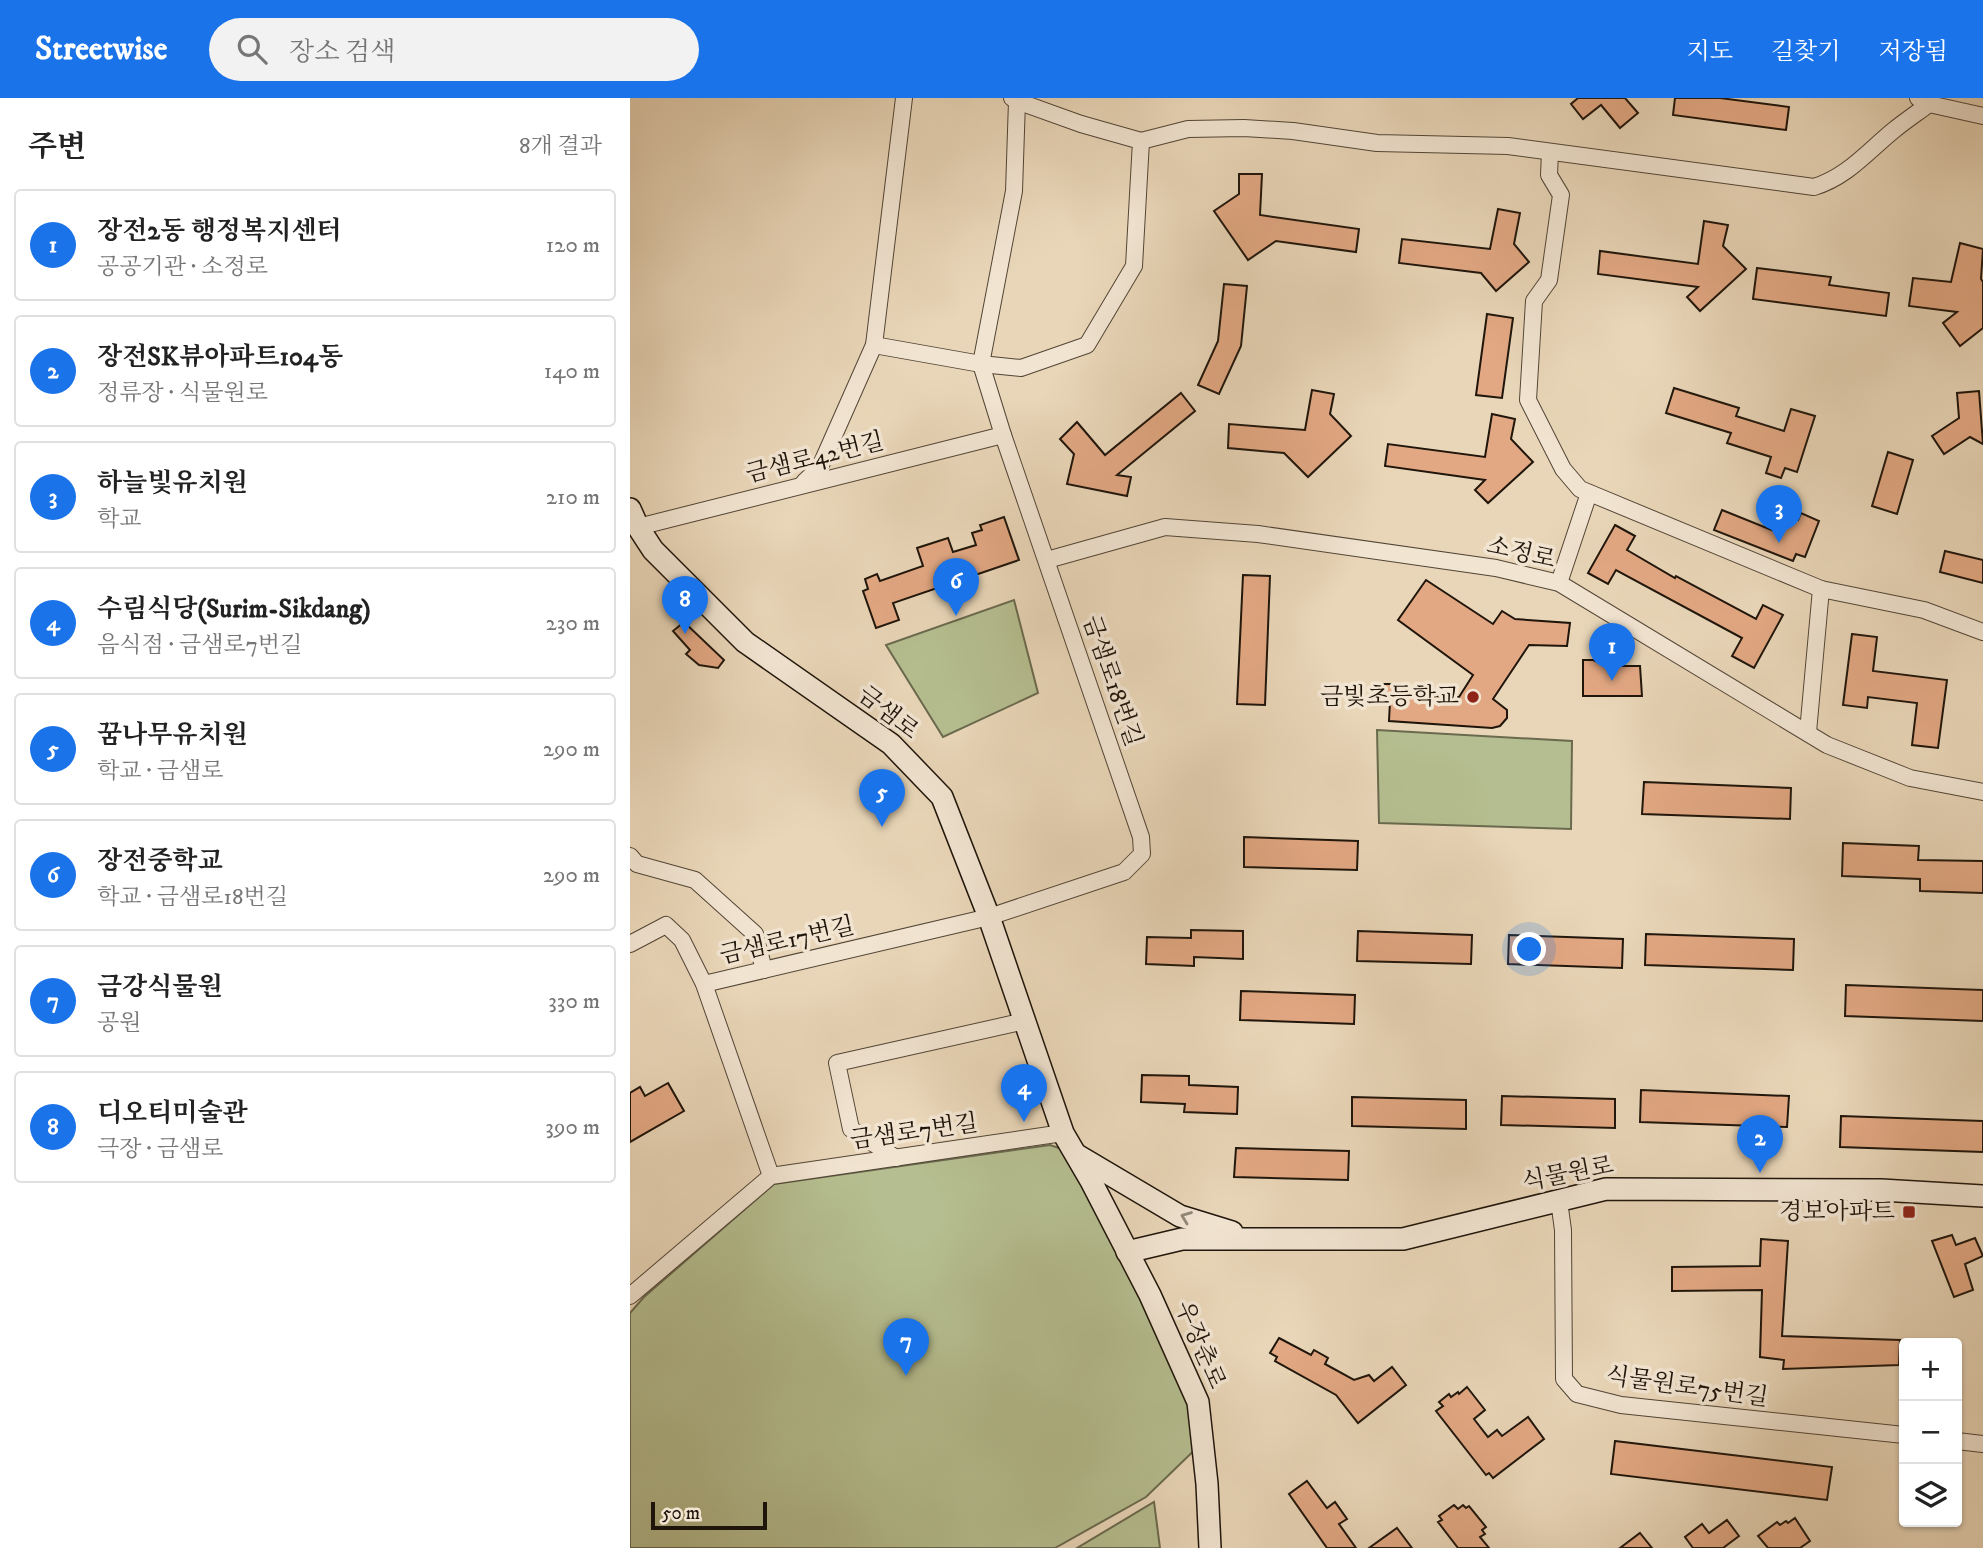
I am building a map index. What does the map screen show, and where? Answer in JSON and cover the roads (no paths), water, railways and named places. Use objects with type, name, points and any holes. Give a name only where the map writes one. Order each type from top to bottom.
[{"type":"main road","name":"금샘로","points":[[634,518],[653,550],[746,642],[891,744],[942,797],[989,917],[1063,1133],[1126,1252]]},
{"type":"main road","name":"식물원로","points":[[1074,1153],[1180,1216],[1251,1238]]},
{"type":"main road","name":"식물원로","points":[[1126,1252],[1182,1239],[1403,1239],[1606,1189],[1881,1190],[1983,1196]]},
{"type":"main road","name":"우장춘로","points":[[1126,1252],[1150,1295],[1198,1402],[1207,1484],[1210,1548]]},
{"type":"street","points":[[802,484],[820,467],[874,345],[904,98]]},
{"type":"street","name":"금샘로18번길","points":[[989,917],[1124,872],[1142,854],[1141,837],[981,364],[1014,191],[1014,99],[1082,124],[1141,141]]},
{"type":"street","points":[[874,345],[981,364],[1021,368],[1087,345],[1134,266],[1141,141],[1188,129],[1244,128],[1293,131],[1377,143],[1508,146],[1814,187],[1843,175],[1924,101],[1983,116]]},
{"type":"street","points":[[1550,152],[1549,175],[1561,195],[1549,280],[1534,301],[1528,400],[1563,469],[1580,489],[1821,589],[1924,610],[1983,632]]},
{"type":"street","name":"금샘로42번길","points":[[634,518],[802,484],[1003,435]]},
{"type":"street","points":[[1559,583],[1589,494]]},
{"type":"street","name":"소정로","points":[[1047,560],[1165,527],[1285,538],[1496,568],[1559,583],[1827,745],[1910,778],[1983,792]]},
{"type":"street","points":[[1808,732],[1821,589]]},
{"type":"street","points":[[630,856],[638,864],[695,880],[755,934],[764,970]]},
{"type":"street","name":"금샘로17번길","points":[[630,944],[666,925],[682,940],[704,984],[989,917]]},
{"type":"street","points":[[630,1296],[771,1176],[704,984]]},
{"type":"street","points":[[896,1158],[851,1129],[837,1062],[1025,1021]]},
{"type":"street","name":"금샘로7번길","points":[[771,1176],[1063,1133]]},
{"type":"street","name":"식물원로75번길","points":[[1559,1201],[1563,1230],[1564,1379],[1577,1394],[1621,1405],[1899,1435]]},
{"type":"street","points":[[1962,1442],[1983,1444]]},
{"type":"place","name":"하늘빛유치원","points":[[1779,543]]},
{"type":"place","name":"장전중학교","points":[[956,616]]},
{"type":"place","name":"디오티미술관","points":[[685,634]]},
{"type":"place","name":"장전2동 행정복지센터","points":[[1612,681]]},
{"type":"place","name":"금빛초등학교","points":[[1473,697]]},
{"type":"place","name":"꿈나무유치원","points":[[882,827]]},
{"type":"place","name":"수림식당(Surim-Sikdang)","points":[[1024,1122]]},
{"type":"place","name":"장전SK뷰아파트104동","points":[[1760,1173]]},
{"type":"place","name":"경보아파트","points":[[1909,1212]]},
{"type":"place","name":"금강식물원","points":[[906,1376]]}]
